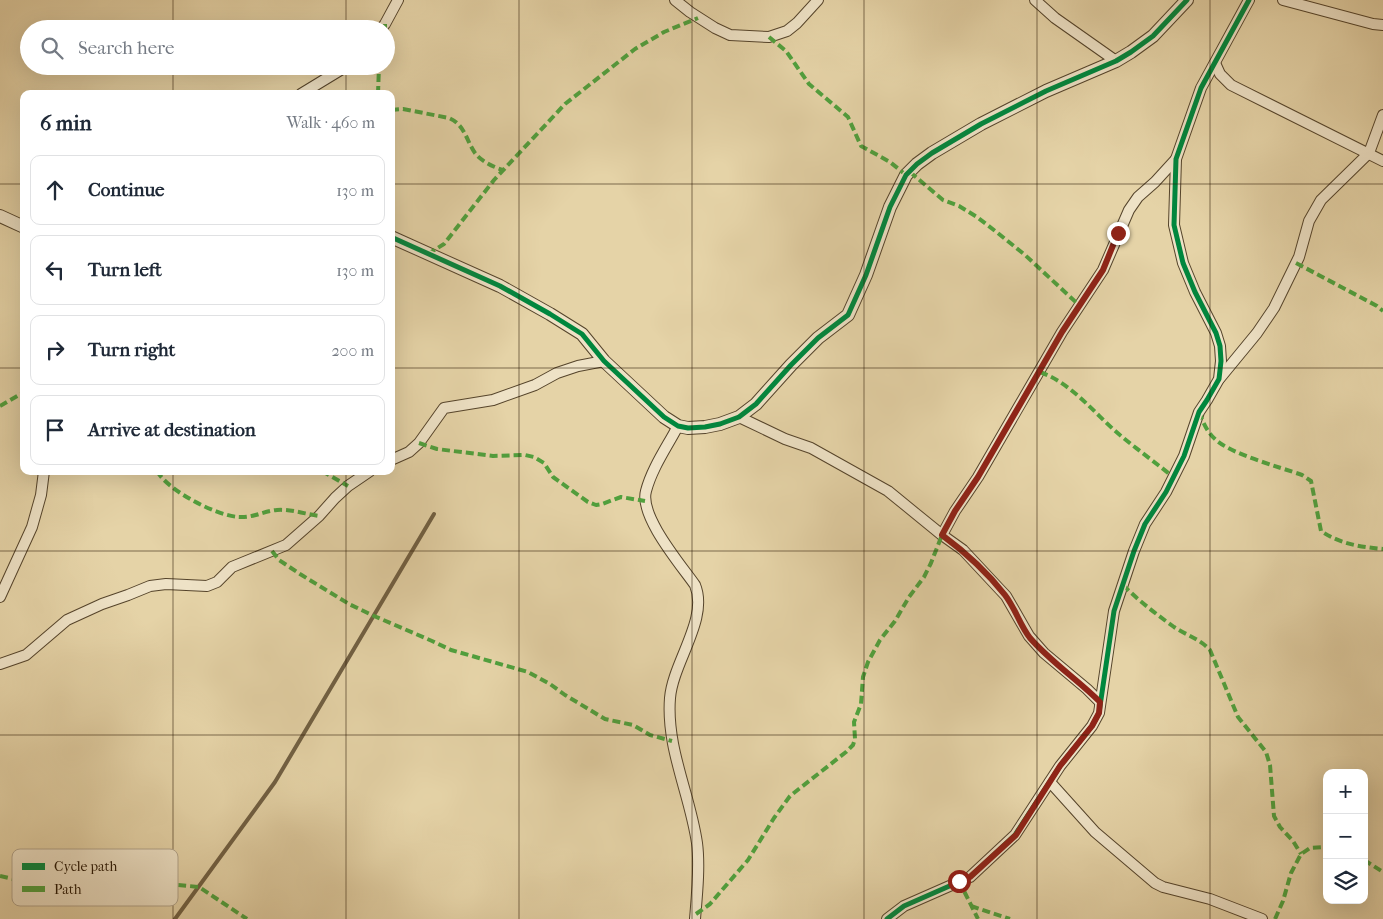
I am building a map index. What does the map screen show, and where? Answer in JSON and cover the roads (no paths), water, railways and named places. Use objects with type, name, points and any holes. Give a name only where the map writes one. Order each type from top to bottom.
[{"type":"street","points":[[387,20],[398,0]]},
{"type":"street","points":[[675,0],[715,28],[730,35],[769,36],[787,31],[818,0]]},
{"type":"street","points":[[1035,0],[1055,18],[1116,61]]},
{"type":"street","points":[[395,239],[500,286],[550,314],[582,334],[604,361],[664,417],[678,426],[688,428],[705,427],[738,417],[756,404],[818,338],[848,315],[866,276],[890,207],[906,175],[917,164],[981,124],[1046,91],[1116,61],[1131,52],[1153,36],[1187,0]]},
{"type":"street","points":[[1219,379],[1220,346],[1216,334],[1194,292],[1183,262],[1174,225],[1176,159],[1201,88],[1249,0]]},
{"type":"street","points":[[1283,0],[1383,25]]},
{"type":"street","points":[[1215,63],[1220,74],[1232,85],[1383,160]]},
{"type":"street","points":[[308,90],[332,75]]},
{"type":"street","points":[[887,919],[904,906],[970,877],[1016,835],[1060,766],[1092,726],[1099,713],[1114,611],[1134,551],[1145,524],[1166,492],[1184,456],[1198,412],[1219,379],[1257,333],[1274,308],[1299,257],[1310,221],[1321,200],[1369,152],[1383,116]]},
{"type":"street","points":[[942,535],[1062,332],[1103,270],[1129,210],[1138,197],[1176,159]]},
{"type":"street","points":[[0,216],[20,225]]},
{"type":"street","points":[[395,458],[409,452],[419,443],[444,408],[493,400],[535,385],[557,373],[578,366],[604,361]]},
{"type":"street","points":[[738,417],[784,439],[811,448],[888,490],[963,550],[1006,596],[1029,636],[1044,653],[1100,702]]},
{"type":"street","points":[[678,426],[656,466],[646,492],[645,501],[647,511],[664,541],[695,585],[698,593],[699,602],[692,632],[676,672],[671,695],[670,716],[672,741],[697,844],[695,919]]},
{"type":"street","points":[[0,597],[32,527],[41,495],[44,475]]},
{"type":"street","points":[[0,664],[26,654],[68,620],[102,604],[128,596],[150,586],[166,584],[207,586],[217,582],[232,567],[286,545],[319,516],[348,486],[364,475]]},
{"type":"street","points":[[1050,782],[1096,832],[1155,882],[1163,887],[1210,899],[1262,919]]},
{"type":"waterway","points":[[175,919],[275,782],[434,514]]}]
